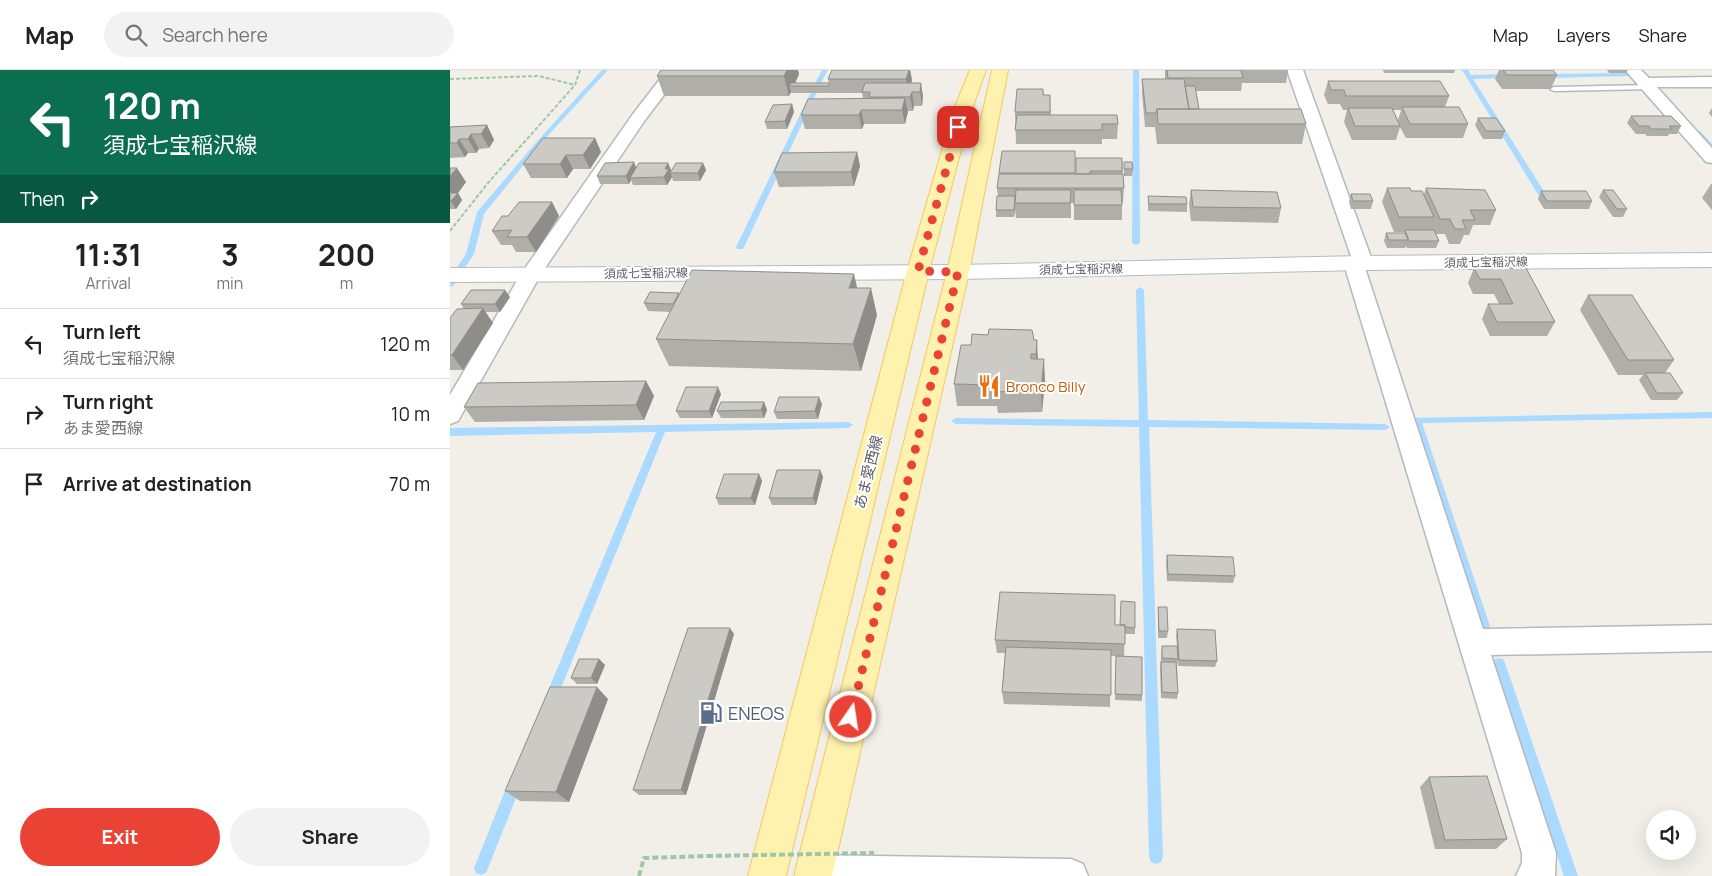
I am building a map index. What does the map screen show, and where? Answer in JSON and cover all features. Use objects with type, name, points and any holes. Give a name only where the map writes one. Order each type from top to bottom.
[{"type":"main road","name":"あま愛西線","points":[[767,876],[918,271],[963,109],[978,70]]},
{"type":"main road","points":[[814,874],[958,272],[1000,70]]},
{"type":"main road","name":"須成七宝稲沢線","points":[[450,275],[958,272],[1359,264],[1712,260]]},
{"type":"street","points":[[450,415],[531,274],[639,117],[675,70]]},
{"type":"street","points":[[1295,70],[1359,264],[1472,642],[1539,853],[1539,873],[1533,876]]},
{"type":"street","points":[[1632,70],[1712,158]]},
{"type":"street","points":[[1646,85],[1712,82]]},
{"type":"street","points":[[1472,642],[1712,638]]},
{"type":"street","points":[[814,874],[1071,876]]},
{"type":"lane","points":[[1554,88],[1646,85]]},
{"type":"path","points":[[450,231],[488,183],[575,85],[580,70]]},
{"type":"path","points":[[450,79],[539,76],[575,85]]},
{"type":"path","points":[[639,876],[644,858],[874,853]]},
{"type":"building","points":[[661,70],[787,70],[784,76],[657,76]]},
{"type":"building","points":[[832,70],[909,70],[906,79],[828,79]]},
{"type":"building","points":[[1167,70],[1241,70],[1243,78],[1168,78]]},
{"type":"building","points":[[1503,70],[1553,70],[1557,75],[1507,75]]},
{"type":"building","points":[[1142,79],[1184,79],[1189,109],[1157,109],[1156,113],[1146,113]]},
{"type":"building","points":[[1328,81],[1440,81],[1449,96],[1346,96],[1344,90],[1331,90]]},
{"type":"building","points":[[791,83],[829,83],[829,86],[789,86]]},
{"type":"building","points":[[865,83],[921,83],[920,92],[912,92],[910,97],[869,97],[870,92],[862,92]]},
{"type":"building","points":[[1185,86],[1195,86],[1199,109],[1189,109]]},
{"type":"building","points":[[1017,89],[1043,89],[1043,95],[1050,95],[1050,112],[1015,112]]},
{"type":"building","points":[[905,98],[902,110],[861,110],[859,115],[801,115],[808,99]]},
{"type":"building","points":[[792,104],[785,121],[765,122],[773,105]]},
{"type":"building","points":[[1402,107],[1459,107],[1468,124],[1410,124]]},
{"type":"building","points":[[1348,108],[1392,108],[1400,126],[1355,126]]},
{"type":"building","points":[[1157,109],[1301,109],[1306,124],[1158,124]]},
{"type":"building","points":[[1017,115],[1117,115],[1118,124],[1102,124],[1102,130],[1015,130]]},
{"type":"building","points":[[1631,116],[1671,116],[1681,126],[1669,126],[1672,129],[1651,129],[1649,126],[1639,126]]},
{"type":"building","points":[[1478,118],[1496,118],[1505,131],[1486,131]]},
{"type":"building","points":[[487,125],[481,134],[471,134],[468,139],[459,139],[457,143],[450,143],[450,127]]},
{"type":"building","points":[[543,138],[595,138],[583,155],[566,155],[560,164],[523,164]]},
{"type":"building","points":[[1002,151],[1075,151],[1075,173],[999,173]]},
{"type":"building","points":[[857,152],[851,172],[774,172],[782,153]]},
{"type":"building","points":[[1076,158],[1122,158],[1122,171],[1090,171],[1090,174],[1076,174]]},
{"type":"building","points":[[634,162],[626,176],[597,176],[605,163]]},
{"type":"building","points":[[1124,162],[1132,162],[1133,169],[1124,169]]},
{"type":"building","points":[[639,163],[668,163],[665,169],[669,169],[664,177],[630,178]]},
{"type":"building","points":[[676,163],[703,163],[698,173],[670,173]]},
{"type":"building","points":[[450,168],[457,168],[450,176]]},
{"type":"building","points":[[999,174],[1123,174],[1124,188],[997,188]]},
{"type":"building","points":[[1387,188],[1410,188],[1411,191],[1422,191],[1434,217],[1399,217]]},
{"type":"building","points":[[1426,188],[1485,190],[1496,210],[1470,210],[1475,220],[1462,220],[1466,229],[1455,229],[1450,219],[1440,219]]},
{"type":"building","points":[[1016,190],[1071,190],[1070,203],[1015,203]]},
{"type":"building","points":[[1074,190],[1121,190],[1122,205],[1074,205]]},
{"type":"building","points":[[1191,190],[1277,192],[1281,208],[1193,207]]},
{"type":"building","points":[[1603,190],[1613,190],[1627,209],[1617,209]]},
{"type":"building","points":[[1541,191],[1586,191],[1592,201],[1547,201]]},
{"type":"building","points":[[450,193],[458,193],[451,201],[450,201]]},
{"type":"building","points":[[1351,194],[1370,194],[1373,201],[1353,201]]},
{"type":"building","points":[[997,196],[1015,196],[1014,210],[996,210]]},
{"type":"building","points":[[1148,196],[1186,197],[1187,204],[1149,204]]},
{"type":"building","points":[[519,202],[552,202],[527,237],[507,237],[512,230],[492,231],[502,216],[508,216]]},
{"type":"building","points":[[1405,230],[1434,230],[1439,241],[1409,241]]},
{"type":"building","points":[[1386,233],[1405,233],[1408,240],[1389,240]]},
{"type":"building","points":[[1474,268],[1526,268],[1555,322],[1497,322],[1488,304],[1513,304],[1501,279],[1480,279]]},
{"type":"building","points":[[692,270],[854,274],[849,288],[871,288],[853,344],[656,339]]},
{"type":"building","points":[[471,290],[505,290],[495,304],[461,304]]},
{"type":"building","points":[[650,292],[679,293],[673,304],[644,303]]},
{"type":"building","points":[[1588,295],[1632,295],[1674,360],[1628,360]]},
{"type":"building","points":[[483,308],[452,355],[450,355],[450,318],[457,309]]},
{"type":"building","points":[[989,329],[1032,330],[1034,340],[1037,340],[1036,354],[1031,354],[1031,359],[1044,359],[1041,390],[995,392],[996,385],[954,384],[961,345],[971,345],[972,334],[988,335]]},
{"type":"building","points":[[1645,373],[1670,373],[1683,393],[1657,393]]},
{"type":"building","points":[[646,381],[636,405],[464,407],[478,383]]},
{"type":"building","points":[[686,387],[718,387],[709,411],[676,411]]},
{"type":"building","points":[[779,397],[819,397],[815,411],[774,412]]},
{"type":"building","points":[[721,402],[764,402],[761,410],[717,411]]},
{"type":"building","points":[[777,470],[820,470],[813,498],[769,498]]},
{"type":"building","points":[[724,474],[759,474],[751,498],[716,498]]},
{"type":"building","points":[[1167,555],[1233,557],[1235,576],[1168,574]]},
{"type":"building","points":[[1000,592],[1115,595],[1115,625],[1125,625],[1125,644],[995,640]]},
{"type":"building","points":[[1121,601],[1135,602],[1135,628],[1120,625]]},
{"type":"building","points":[[1158,607],[1167,607],[1168,631],[1159,631]]},
{"type":"building","points":[[688,628],[730,628],[681,790],[633,790]]},
{"type":"building","points":[[1177,629],[1215,630],[1217,661],[1179,660]]},
{"type":"building","points":[[1162,646],[1177,646],[1178,659],[1162,658]]},
{"type":"building","points":[[1006,647],[1111,650],[1111,695],[1002,692]]},
{"type":"building","points":[[1116,656],[1142,657],[1142,695],[1115,694]]},
{"type":"building","points":[[579,659],[599,659],[591,678],[571,678]]},
{"type":"building","points":[[1161,662],[1176,662],[1178,693],[1162,692]]},
{"type":"building","points":[[550,687],[597,687],[556,792],[505,791]]},
{"type":"building","points":[[1487,776],[1507,839],[1445,840],[1429,777]]},
{"type":"waterway","points":[[450,284],[470,254],[480,214],[541,140],[605,70]]},
{"type":"waterway","points":[[815,89],[825,70]]},
{"type":"waterway","points":[[1136,70],[1136,243]]},
{"type":"waterway","points":[[1465,70],[1469,77]]},
{"type":"waterway","points":[[1545,76],[1629,75]]},
{"type":"waterway","points":[[1469,77],[1508,76]]},
{"type":"waterway","points":[[1469,77],[1543,196]]},
{"type":"waterway","points":[[740,247],[813,94]]},
{"type":"waterway","points":[[1698,132],[1712,148]]},
{"type":"waterway","points":[[1140,290],[1144,424]]},
{"type":"waterway","points":[[1411,420],[1712,415]]},
{"type":"waterway","points":[[1416,420],[1484,626]]},
{"type":"waterway","points":[[956,421],[1144,424]]},
{"type":"waterway","points":[[1144,424],[1385,427]]},
{"type":"waterway","points":[[1144,424],[1156,857]]},
{"type":"waterway","points":[[662,428],[848,425]]},
{"type":"waterway","points":[[450,432],[662,428]]},
{"type":"waterway","points":[[551,698],[662,428]]},
{"type":"waterway","points":[[1499,663],[1571,876]]},
{"type":"waterway","points":[[481,868],[515,783]]},
{"type":"place","name":"Bronco Billy","points":[[989,386]]},
{"type":"place","name":"ENEOS","points":[[711,713]]},
{"type":"route","points":[[851,717],[958,272],[918,271],[958,127]]}]
